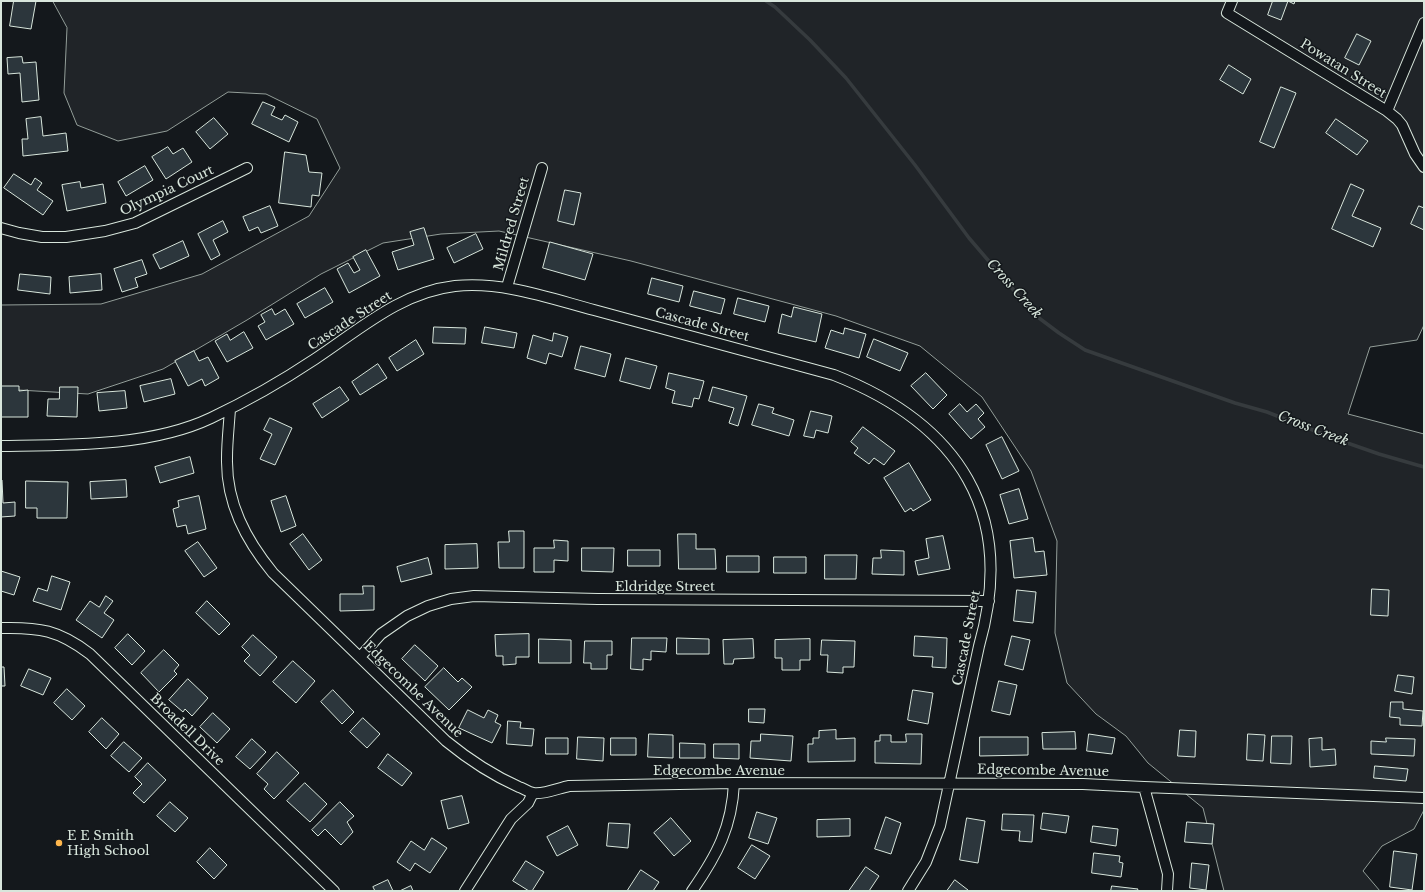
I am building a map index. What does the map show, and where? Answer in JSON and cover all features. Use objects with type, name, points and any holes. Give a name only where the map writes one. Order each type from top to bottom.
[{"type":"street","name":"Powatan Street","points":[[1232,1],[1227,13],[1387,111],[1397,119],[1402,125],[1424,167]]},
{"type":"street","points":[[1387,111],[1424,23]]},
{"type":"street","name":"Olympia Court","points":[[1,228],[42,237],[66,237],[105,231],[135,223],[247,168]]},
{"type":"street","name":"Mildred Street","points":[[507,287],[542,168]]},
{"type":"street","name":"Cascade Street","points":[[1,446],[87,444],[164,434],[187,428],[230,409],[267,389],[314,360],[387,310],[408,299],[430,291],[453,286],[477,284],[507,287],[654,326],[858,384],[899,407],[918,421],[952,454],[973,487],[982,509],[990,555],[991,579],[989,602],[940,826],[926,862],[908,891]]},
{"type":"street","name":"Edgecombe Avenue","points":[[230,409],[227,459],[232,498],[239,520],[250,542],[274,573],[458,751],[484,769],[533,793],[546,792],[569,786],[734,783],[950,783],[1083,784],[1144,788],[1424,798]]},
{"type":"street","name":"Eldridge Street","points":[[360,657],[381,634],[407,616],[436,603],[451,599],[474,596],[606,600],[989,602]]},
{"type":"street","name":"Broadell Drive","points":[[1,628],[33,628],[49,631],[70,640],[90,654],[334,891]]},
{"type":"street","points":[[692,891],[713,859],[723,838],[730,816],[734,783]]},
{"type":"street","points":[[1144,788],[1168,874],[1167,891]]},
{"type":"street","points":[[465,891],[506,826],[528,803],[533,793]]},
{"type":"shaded area","points":[[53,1],[1424,1],[1424,325],[1417,340],[1370,347],[1348,414],[1424,434],[1424,810],[1414,829],[1382,846],[1363,871],[1380,891],[1224,891],[1203,808],[1148,763],[1126,736],[1096,714],[1067,683],[1055,633],[1057,541],[1031,471],[982,397],[920,346],[836,316],[631,261],[499,231],[441,234],[383,243],[321,274],[247,320],[163,369],[88,394],[1,389],[1,305],[101,304],[202,274],[309,216],[340,168],[317,119],[266,94],[228,92],[167,131],[118,141],[77,125],[64,93],[67,28]]},
{"type":"building","points":[[14,1],[36,1],[31,29],[10,26]]},
{"type":"building","points":[[1273,1],[1288,1],[1281,20],[1268,15]]},
{"type":"building","points":[[1288,1],[1295,1],[1294,4]]},
{"type":"building","points":[[1357,34],[1371,41],[1359,65],[1345,58]]},
{"type":"building","points":[[22,57],[23,63],[36,62],[39,100],[22,102],[20,73],[8,74],[7,58]]},
{"type":"building","points":[[1229,65],[1251,79],[1243,94],[1220,80]]},
{"type":"building","points":[[1281,87],[1296,93],[1274,148],[1260,142]]},
{"type":"building","points":[[263,102],[275,107],[271,115],[282,120],[285,115],[298,122],[289,142],[252,124]]},
{"type":"building","points":[[41,117],[43,136],[66,133],[68,151],[23,156],[22,139],[28,139],[26,119]]},
{"type":"building","points":[[214,118],[228,134],[210,149],[196,132]]},
{"type":"building","points":[[1336,119],[1368,141],[1357,155],[1326,133]]},
{"type":"building","points":[[168,147],[173,154],[183,148],[192,162],[166,179],[152,157]]},
{"type":"building","points":[[285,152],[306,155],[309,172],[322,173],[319,196],[312,195],[311,207],[279,203]]},
{"type":"building","points":[[145,166],[153,180],[126,196],[118,182]]},
{"type":"building","points":[[14,174],[31,185],[35,178],[42,183],[37,190],[53,201],[43,215],[4,188]]},
{"type":"building","points":[[80,182],[81,188],[103,184],[106,203],[67,211],[62,185]]},
{"type":"building","points":[[1351,184],[1364,190],[1352,216],[1381,228],[1373,247],[1332,229]]},
{"type":"building","points":[[565,190],[581,193],[574,225],[558,221]]},
{"type":"building","points":[[270,206],[278,226],[261,233],[258,227],[249,231],[243,217]]},
{"type":"building","points":[[1419,206],[1424,208],[1424,230],[1411,224]]},
{"type":"building","points":[[223,221],[228,232],[213,240],[220,255],[211,260],[198,234]]},
{"type":"building","points":[[424,228],[434,259],[398,270],[392,252],[414,245],[410,232]]},
{"type":"building","points":[[476,234],[483,249],[454,263],[447,248]]},
{"type":"building","points":[[183,241],[189,256],[160,269],[153,255]]},
{"type":"building","points":[[550,242],[593,254],[585,280],[543,268]]},
{"type":"building","points":[[366,250],[380,276],[349,293],[337,269],[348,263],[354,273],[360,270],[353,257]]},
{"type":"building","points":[[142,260],[147,274],[135,278],[138,287],[122,292],[114,269]]},
{"type":"building","points":[[20,274],[51,277],[50,294],[18,290]]},
{"type":"building","points":[[101,274],[102,290],[70,293],[69,277]]},
{"type":"building","points":[[652,278],[683,286],[679,302],[648,294]]},
{"type":"building","points":[[325,288],[333,302],[305,318],[297,304]]},
{"type":"building","points":[[694,291],[725,299],[721,314],[690,306]]},
{"type":"building","points":[[738,298],[769,306],[765,322],[734,314]]},
{"type":"building","points":[[794,307],[822,314],[816,342],[778,333],[782,314],[791,317]]},
{"type":"building","points":[[272,309],[275,315],[285,309],[294,324],[266,340],[258,326],[265,322],[261,315]]},
{"type":"building","points":[[434,327],[466,328],[465,344],[433,343]]},
{"type":"building","points":[[485,327],[517,333],[514,348],[482,343]]},
{"type":"building","points":[[845,328],[866,334],[859,358],[825,348],[831,330],[843,334]]},
{"type":"building","points":[[244,332],[253,348],[227,362],[215,341],[227,334],[230,340]]},
{"type":"building","points":[[554,333],[568,337],[562,357],[549,353],[546,364],[527,358],[533,335],[552,341]]},
{"type":"building","points":[[874,339],[908,353],[900,371],[867,357]]},
{"type":"building","points":[[416,340],[424,354],[397,371],[389,358]]},
{"type":"building","points":[[581,346],[611,354],[605,377],[575,369]]},
{"type":"building","points":[[194,351],[199,361],[208,357],[219,378],[205,386],[202,379],[188,386],[175,361]]},
{"type":"building","points":[[626,358],[657,366],[650,389],[620,381]]},
{"type":"building","points":[[378,364],[387,378],[360,395],[352,382]]},
{"type":"building","points":[[669,373],[704,381],[699,399],[694,398],[692,407],[672,403],[675,391],[666,388]]},
{"type":"building","points":[[926,373],[947,395],[933,409],[911,386]]},
{"type":"building","points":[[171,379],[175,394],[144,402],[140,386]]},
{"type":"building","points":[[1,386],[19,386],[19,391],[28,390],[28,417],[1,417]]},
{"type":"building","points":[[60,387],[78,387],[77,417],[47,416],[48,399],[59,399]]},
{"type":"building","points":[[340,387],[349,400],[322,418],[313,404]]},
{"type":"building","points":[[713,387],[747,396],[738,426],[729,423],[734,408],[709,401]]},
{"type":"building","points":[[125,391],[127,408],[99,411],[97,393]]},
{"type":"building","points":[[759,404],[774,408],[772,413],[794,420],[789,436],[752,425]]},
{"type":"building","points":[[960,404],[967,412],[976,404],[984,413],[978,419],[985,427],[971,439],[949,414]]},
{"type":"building","points":[[811,411],[832,416],[828,433],[816,430],[814,438],[804,436]]},
{"type":"building","points":[[270,418],[292,428],[275,465],[260,459],[272,434],[264,430]]},
{"type":"building","points":[[863,427],[895,451],[884,465],[874,458],[869,464],[854,453],[858,448],[851,442]]},
{"type":"building","points":[[1002,437],[1019,471],[1002,479],[986,445]]},
{"type":"building","points":[[190,457],[194,473],[160,483],[155,467]]},
{"type":"building","points":[[909,463],[931,500],[913,511],[911,508],[905,512],[884,478]]},
{"type":"building","points":[[1,480],[3,503],[15,502],[15,516],[1,517]]},
{"type":"building","points":[[126,480],[127,497],[91,499],[90,482]]},
{"type":"building","points":[[26,481],[68,482],[67,518],[37,518],[37,508],[26,508]]},
{"type":"building","points":[[1019,489],[1028,519],[1009,524],[1000,495]]},
{"type":"building","points":[[199,496],[206,529],[188,534],[186,525],[177,527],[173,509],[179,507],[178,501]]},
{"type":"building","points":[[286,496],[296,526],[281,532],[271,501]]},
{"type":"building","points":[[509,531],[524,531],[524,568],[499,568],[498,542],[509,542]]},
{"type":"building","points":[[303,534],[322,560],[309,570],[290,544]]},
{"type":"building","points":[[678,534],[696,534],[696,549],[715,549],[716,569],[679,569]]},
{"type":"building","points":[[943,536],[950,569],[918,575],[915,561],[929,558],[926,539]]},
{"type":"building","points":[[1033,538],[1035,552],[1044,551],[1047,575],[1014,578],[1010,541]]},
{"type":"building","points":[[554,540],[568,541],[568,561],[554,560],[554,572],[534,572],[534,548],[554,548]]},
{"type":"building","points":[[198,542],[217,568],[204,577],[185,551]]},
{"type":"building","points":[[477,544],[478,568],[445,569],[445,545]]},
{"type":"building","points":[[582,548],[614,548],[613,572],[582,571]]},
{"type":"building","points":[[628,550],[660,550],[660,566],[628,566]]},
{"type":"building","points":[[881,550],[904,551],[904,575],[872,574],[873,558],[881,558]]},
{"type":"building","points":[[825,555],[857,555],[856,579],[825,579]]},
{"type":"building","points":[[727,556],[759,556],[759,572],[727,572]]},
{"type":"building","points":[[774,557],[806,557],[806,573],[774,573]]},
{"type":"building","points":[[428,558],[432,574],[401,582],[397,567]]},
{"type":"building","points":[[1,571],[20,577],[14,595],[1,591]]},
{"type":"building","points":[[52,576],[70,582],[61,610],[33,601],[38,588],[47,591]]},
{"type":"building","points":[[363,586],[374,586],[374,610],[340,611],[340,594],[363,594]]},
{"type":"building","points":[[1372,589],[1389,590],[1388,616],[1371,615]]},
{"type":"building","points":[[1017,590],[1036,592],[1033,623],[1014,621]]},
{"type":"building","points":[[106,596],[113,601],[104,613],[114,620],[102,638],[76,620],[90,601],[99,607]]},
{"type":"building","points":[[207,601],[230,624],[219,635],[196,613]]},
{"type":"building","points":[[128,634],[145,651],[132,665],[115,648]]},
{"type":"building","points":[[529,634],[529,657],[516,657],[516,664],[503,665],[503,656],[496,656],[495,635]]},
{"type":"building","points":[[253,635],[277,657],[260,676],[244,661],[250,655],[242,647]]},
{"type":"building","points":[[915,636],[947,638],[946,668],[932,667],[933,657],[914,656]]},
{"type":"building","points":[[1012,636],[1030,640],[1023,670],[1005,665]]},
{"type":"building","points":[[632,638],[667,638],[666,652],[651,651],[651,660],[643,659],[643,670],[631,669]]},
{"type":"building","points":[[677,638],[709,639],[709,654],[677,654]]},
{"type":"building","points":[[539,639],[571,640],[571,663],[539,663]]},
{"type":"building","points":[[753,639],[754,658],[734,659],[733,664],[724,664],[723,640]]},
{"type":"building","points":[[810,639],[810,660],[800,660],[800,670],[782,670],[782,658],[775,658],[775,640]]},
{"type":"building","points":[[822,640],[855,641],[854,667],[843,667],[843,673],[827,672],[828,655],[821,655]]},
{"type":"building","points":[[585,641],[612,641],[612,655],[607,655],[607,669],[591,669],[591,663],[584,663]]},
{"type":"building","points":[[415,645],[438,666],[425,681],[402,659]]},
{"type":"building","points":[[164,650],[179,665],[174,671],[177,674],[159,692],[141,673]]},
{"type":"building","points":[[293,661],[315,681],[296,703],[273,682]]},
{"type":"building","points":[[1,667],[4,667],[5,686],[1,686]]},
{"type":"building","points":[[444,668],[458,682],[462,678],[472,687],[449,710],[425,687]]},
{"type":"building","points":[[29,669],[51,678],[43,695],[21,686]]},
{"type":"building","points":[[1398,675],[1414,677],[1412,694],[1395,691]]},
{"type":"building","points":[[188,679],[208,698],[192,716],[185,709],[183,712],[169,700]]},
{"type":"building","points":[[999,681],[1017,685],[1010,715],[992,711]]},
{"type":"building","points":[[67,689],[85,706],[72,720],[54,703]]},
{"type":"building","points":[[333,690],[354,712],[342,724],[321,702]]},
{"type":"building","points":[[913,690],[933,693],[928,724],[908,720]]},
{"type":"building","points":[[1391,702],[1403,702],[1403,709],[1423,711],[1422,726],[1400,725],[1400,718],[1390,717]]},
{"type":"building","points":[[749,709],[765,709],[764,723],[749,722]]},
{"type":"building","points":[[468,710],[484,718],[488,710],[498,715],[495,722],[501,725],[492,743],[459,728]]},
{"type":"building","points":[[213,713],[230,729],[217,743],[200,727]]},
{"type":"building","points":[[102,718],[119,734],[106,749],[89,732]]},
{"type":"building","points":[[363,718],[380,734],[367,748],[350,732]]},
{"type":"building","points":[[508,721],[521,722],[520,728],[534,729],[532,746],[507,744]]},
{"type":"building","points":[[836,730],[836,739],[855,738],[855,761],[808,762],[808,744],[813,744],[813,738],[819,738],[819,731]]},
{"type":"building","points":[[1180,730],[1196,731],[1195,757],[1178,756]]},
{"type":"building","points":[[1075,732],[1076,749],[1043,749],[1042,733]]},
{"type":"building","points":[[649,734],[673,735],[673,758],[648,757]]},
{"type":"building","points":[[761,734],[793,736],[791,761],[750,758],[751,741],[760,741]]},
{"type":"building","points":[[906,734],[922,734],[921,764],[875,763],[875,741],[880,741],[880,735],[891,735],[891,742],[906,742]]},
{"type":"building","points":[[1089,734],[1115,738],[1112,754],[1087,751]]},
{"type":"building","points":[[1248,734],[1265,735],[1263,761],[1247,760]]},
{"type":"building","points":[[1272,736],[1292,736],[1291,764],[1271,763]]},
{"type":"building","points":[[578,737],[604,738],[603,761],[577,759]]},
{"type":"building","points":[[980,737],[1028,737],[1028,755],[980,756]]},
{"type":"building","points":[[546,738],[568,738],[568,754],[546,754]]},
{"type":"building","points":[[611,738],[636,738],[636,755],[611,755]]},
{"type":"building","points":[[1322,738],[1322,750],[1335,749],[1336,765],[1310,767],[1309,739]]},
{"type":"building","points":[[1386,738],[1415,739],[1414,756],[1371,754],[1371,741],[1386,742]]},
{"type":"building","points":[[252,739],[266,752],[250,769],[236,757]]},
{"type":"building","points":[[124,742],[142,758],[129,772],[111,756]]},
{"type":"building","points":[[680,743],[705,744],[705,758],[680,758]]},
{"type":"building","points":[[714,744],[739,744],[739,759],[714,758]]},
{"type":"building","points":[[277,752],[299,773],[274,799],[264,789],[268,784],[257,774]]},
{"type":"building","points":[[388,754],[412,773],[402,786],[378,768]]},
{"type":"building","points":[[148,763],[166,780],[144,803],[133,793],[142,784],[135,777]]},
{"type":"building","points":[[1375,766],[1408,769],[1406,781],[1374,778]]},
{"type":"building","points":[[305,783],[327,804],[310,822],[287,801]]},
{"type":"building","points":[[462,796],[469,823],[448,829],[441,801]]},
{"type":"building","points":[[170,802],[188,818],[175,832],[157,816]]},
{"type":"building","points":[[340,802],[354,816],[347,822],[353,832],[341,845],[325,829],[318,836],[312,830]]},
{"type":"building","points":[[757,812],[777,818],[768,844],[749,838]]},
{"type":"building","points":[[1043,813],[1069,816],[1066,833],[1041,829]]},
{"type":"building","points":[[1003,814],[1034,815],[1032,842],[1019,841],[1020,831],[1002,830]]},
{"type":"building","points":[[886,817],[901,823],[891,854],[875,849]]},
{"type":"building","points":[[671,818],[691,841],[674,856],[654,833]]},
{"type":"building","points":[[967,818],[985,821],[978,863],[960,860]]},
{"type":"building","points":[[850,819],[850,836],[817,837],[817,820]]},
{"type":"building","points":[[1187,822],[1214,824],[1212,844],[1185,842]]},
{"type":"building","points":[[609,823],[630,824],[628,848],[607,846]]},
{"type":"building","points":[[568,826],[578,845],[557,856],[547,837]]},
{"type":"building","points":[[1093,826],[1118,829],[1116,846],[1091,842]]},
{"type":"building","points":[[432,838],[447,848],[430,873],[415,863],[410,871],[397,862],[411,841],[424,850]]},
{"type":"building","points":[[752,845],[770,856],[755,879],[738,868]]},
{"type":"building","points":[[210,848],[227,865],[214,879],[197,862]]},
{"type":"building","points":[[1394,851],[1417,854],[1412,890],[1390,887]]},
{"type":"building","points":[[1094,853],[1120,856],[1119,862],[1123,863],[1121,877],[1092,873]]},
{"type":"building","points":[[526,861],[544,872],[532,891],[529,891],[513,881]]},
{"type":"building","points":[[1192,863],[1209,865],[1206,890],[1190,888]]},
{"type":"building","points":[[866,867],[879,876],[869,891],[849,891]]},
{"type":"building","points":[[641,870],[659,882],[653,891],[628,890]]},
{"type":"building","points":[[388,880],[393,891],[375,891],[373,887]]},
{"type":"building","points":[[955,880],[968,890],[968,891],[947,891]]},
{"type":"building","points":[[411,886],[413,891],[400,891]]},
{"type":"building","points":[[1112,886],[1138,889],[1137,891],[1111,891]]},
{"type":"waterway","name":"Cross Creek","points":[[766,1],[775,7],[810,40],[846,78],[915,165],[969,238],[1035,315],[1059,333],[1085,350],[1235,403],[1267,412],[1379,454],[1424,467]]},
{"type":"place","name":"E E Smith High School","points":[[59,843]]}]
